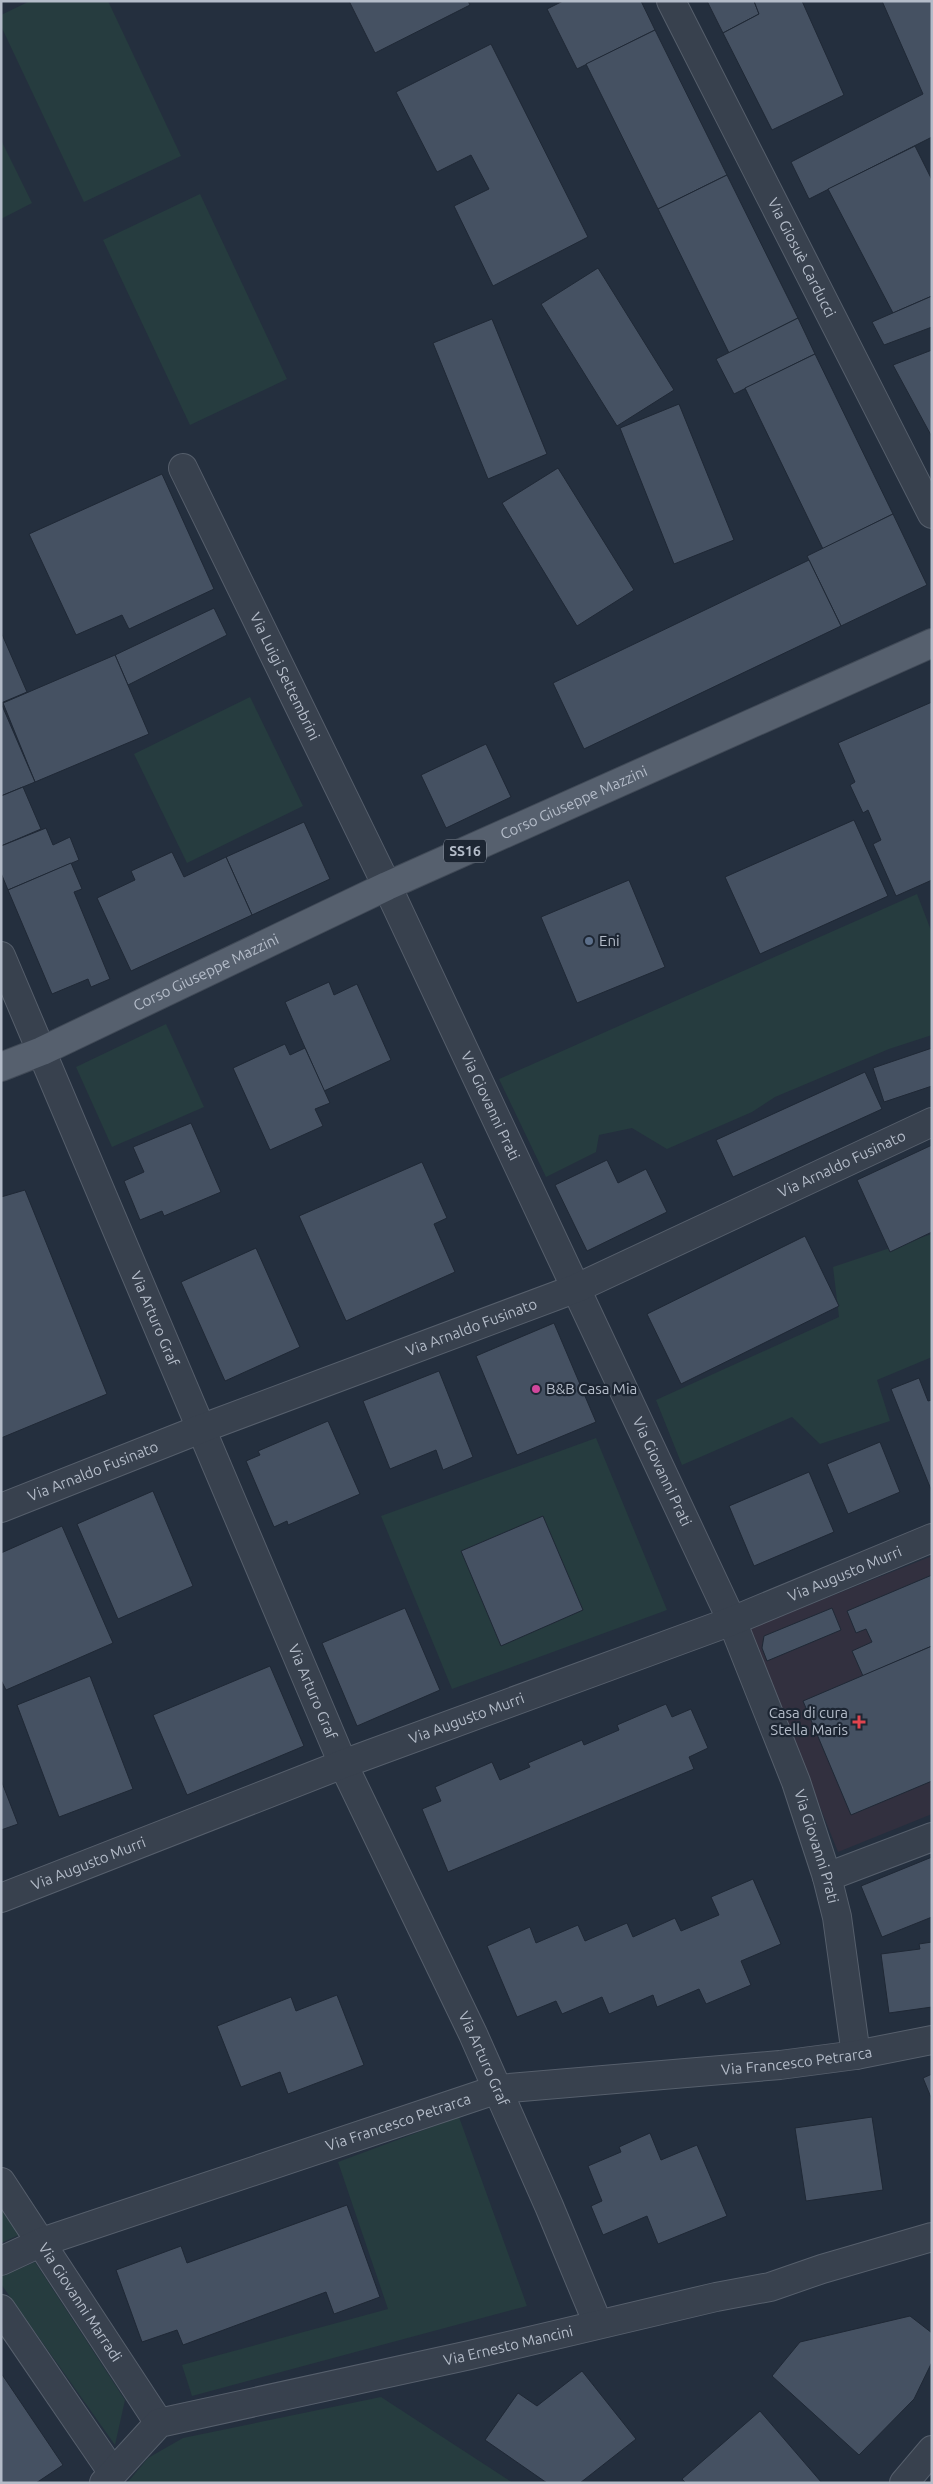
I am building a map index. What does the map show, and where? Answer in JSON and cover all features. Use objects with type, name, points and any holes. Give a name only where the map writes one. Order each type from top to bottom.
[{"type":"main road","name":"Corso Giuseppe Mazzini","points":[[1,1067],[42,1051],[387,886],[932,644]]},
{"type":"street","name":"Via Giosuè Carducci","points":[[670,1],[932,514]]},
{"type":"street","name":"Via Luigi Settembrini","points":[[182,468],[387,886]]},
{"type":"street","name":"Via Giovanni Prati","points":[[387,886],[732,1621],[796,1782],[827,1877],[837,1917],[856,2055]]},
{"type":"street","name":"Via Arturo Graf","points":[[1,956],[203,1428],[343,1764],[498,2089],[598,2324]]},
{"type":"street","name":"Via Arnaldo Fusinato","points":[[1,1508],[203,1428],[577,1288],[932,1122]]},
{"type":"street","name":"Via Augusto Murri","points":[[1,1898],[343,1764],[732,1621],[932,1538]]},
{"type":"street","points":[[827,1877],[932,1837]]},
{"type":"street","name":"Via Francesco Petrarca","points":[[1,2261],[42,2242],[498,2089],[780,2065],[856,2055],[932,2040]]},
{"type":"street","name":"Via Giovanni Marradi","points":[[1,2182],[160,2423]]},
{"type":"street","name":"Via Ernesto Mancini","points":[[160,2423],[470,2355],[716,2297],[770,2287],[822,2269],[932,2237]]},
{"type":"street","points":[[1,2309],[109,2478],[160,2423]]},
{"type":"street","points":[[904,2483],[932,2450]]},
{"type":"shaded area","name":"Casa di cura Stella Maris","points":[[932,1556],[932,1814],[838,1852],[749,1629]]},
{"type":"green space","points":[[30,1],[108,1],[181,156],[84,202],[1,26],[1,15]]},
{"type":"green space","points":[[1,140],[32,203],[1,219]]},
{"type":"green space","points":[[200,194],[287,379],[190,425],[103,240]]},
{"type":"green space","points":[[250,697],[303,806],[187,863],[134,754]]},
{"type":"green space","points":[[917,894],[932,933],[932,1035],[889,1049],[775,1097],[752,1112],[667,1149],[632,1128],[599,1135],[596,1152],[546,1177],[499,1079]]},
{"type":"green space","points":[[166,1024],[204,1107],[112,1147],[76,1067]]},
{"type":"green space","points":[[932,1234],[932,1357],[877,1380],[890,1421],[820,1444],[792,1417],[682,1465],[656,1400],[839,1317],[833,1267]]},
{"type":"green space","points":[[596,1438],[667,1610],[452,1689],[381,1516]]},
{"type":"green space","points":[[459,2117],[527,2306],[192,2396],[182,2365],[388,2309],[338,2162]]},
{"type":"green space","points":[[1,2209],[19,2235],[1,2243]]},
{"type":"green space","points":[[35,2262],[125,2400],[115,2445],[1,2284],[1,2277]]},
{"type":"green space","points":[[381,2397],[513,2483],[127,2483],[148,2458],[183,2438]]},
{"type":"building","points":[[349,1],[468,1],[470,5],[375,53]]},
{"type":"building","points":[[563,1],[641,1],[655,30],[577,69],[547,9]]},
{"type":"building","points":[[707,1],[754,1],[759,14],[723,33]]},
{"type":"building","points":[[754,1],[802,1],[844,95],[772,130],[723,33],[759,14]]},
{"type":"building","points":[[882,1],[932,1],[932,137],[809,199],[791,162],[923,94]]},
{"type":"building","points":[[655,30],[727,175],[658,209],[586,64]]},
{"type":"building","points":[[491,44],[588,237],[493,286],[454,206],[489,189],[471,155],[437,172],[396,92]]},
{"type":"building","points":[[915,146],[932,180],[932,296],[893,313],[828,189]]},
{"type":"building","points":[[727,175],[798,318],[729,353],[658,209]]},
{"type":"building","points":[[598,268],[674,390],[617,426],[541,304]]},
{"type":"building","points":[[932,296],[932,327],[884,345],[872,322]]},
{"type":"building","points":[[798,318],[815,354],[734,394],[716,359]]},
{"type":"building","points":[[492,319],[547,454],[488,479],[433,343]]},
{"type":"building","points":[[932,350],[932,437],[893,365]]},
{"type":"building","points":[[815,354],[893,514],[823,549],[745,388]]},
{"type":"building","points":[[679,404],[734,540],[674,564],[620,428]]},
{"type":"building","points":[[558,468],[634,590],[577,626],[502,503]]},
{"type":"building","points":[[162,474],[214,589],[129,629],[122,615],[76,635],[29,534]]},
{"type":"building","points":[[893,514],[927,585],[841,626],[807,556]]},
{"type":"building","points":[[809,560],[841,626],[584,749],[553,683]]},
{"type":"building","points":[[214,608],[227,635],[128,685],[115,655]]},
{"type":"building","points":[[1,632],[27,692],[1,703]]},
{"type":"building","points":[[115,655],[149,734],[35,782],[3,703]]},
{"type":"building","points":[[932,702],[932,880],[896,896],[873,844],[881,840],[868,810],[863,813],[850,785],[855,782],[838,743]]},
{"type":"building","points":[[1,703],[35,782],[1,796]]},
{"type":"building","points":[[486,744],[511,797],[446,828],[421,775]]},
{"type":"building","points":[[23,787],[41,829],[1,846],[1,796]]},
{"type":"building","points":[[854,820],[888,896],[760,954],[725,877]]},
{"type":"building","points":[[304,822],[330,879],[252,915],[226,857]]},
{"type":"building","points":[[46,828],[53,845],[70,837],[79,860],[8,890],[1,873],[1,846]]},
{"type":"building","points":[[172,852],[184,877],[226,857],[252,915],[131,971],[97,898],[135,880],[131,871]]},
{"type":"building","points":[[71,863],[82,889],[74,892],[110,979],[91,987],[88,979],[52,994],[8,890]]},
{"type":"building","points":[[629,880],[665,967],[577,1003],[541,917]]},
{"type":"building","points":[[329,982],[334,995],[357,984],[391,1060],[324,1091],[285,1002]]},
{"type":"building","points":[[285,1044],[290,1055],[305,1048],[330,1103],[315,1109],[323,1126],[270,1150],[233,1068]]},
{"type":"building","points":[[932,1048],[932,1086],[884,1102],[873,1068]]},
{"type":"building","points":[[865,1072],[882,1109],[733,1177],[716,1140]]},
{"type":"building","points":[[191,1123],[221,1192],[164,1216],[162,1211],[140,1220],[124,1181],[144,1172],[133,1147]]},
{"type":"building","points":[[932,1145],[932,1232],[890,1252],[857,1180]]},
{"type":"building","points":[[607,1160],[618,1183],[646,1169],[667,1212],[587,1251],[555,1185]]},
{"type":"building","points":[[422,1162],[447,1218],[434,1224],[455,1272],[346,1321],[299,1216]]},
{"type":"building","points":[[25,1190],[107,1394],[1,1438],[1,1197]]},
{"type":"building","points":[[805,1236],[839,1306],[681,1384],[647,1314]]},
{"type":"building","points":[[256,1248],[300,1347],[225,1381],[181,1282]]},
{"type":"building","name":"B&B Casa Mia","points":[[554,1323],[596,1422],[517,1455],[476,1356]]},
{"type":"building","points":[[439,1371],[473,1457],[443,1470],[436,1450],[390,1469],[363,1401]]},
{"type":"building","points":[[919,1378],[928,1401],[932,1400],[932,1492],[891,1389]]},
{"type":"building","points":[[328,1421],[360,1494],[288,1525],[287,1521],[274,1527],[246,1461],[260,1455],[258,1451]]},
{"type":"building","points":[[880,1442],[900,1492],[848,1514],[827,1464]]},
{"type":"building","points":[[809,1472],[834,1532],[754,1566],[729,1506]]},
{"type":"building","points":[[153,1491],[193,1586],[118,1619],[77,1524]]},
{"type":"building","points":[[543,1516],[583,1610],[501,1646],[461,1551]]},
{"type":"building","points":[[62,1526],[113,1643],[6,1690],[1,1680],[1,1553]]},
{"type":"building","points":[[932,1575],[932,1646],[863,1676],[852,1651],[872,1642],[866,1629],[856,1633],[847,1611]]},
{"type":"building","points":[[405,1608],[440,1690],[357,1726],[322,1643]]},
{"type":"building","points":[[832,1608],[841,1630],[767,1661],[762,1648],[764,1636]]},
{"type":"building","points":[[932,1646],[932,1781],[851,1815],[803,1701]]},
{"type":"building","points":[[270,1666],[304,1746],[187,1795],[153,1715]]},
{"type":"building","points":[[90,1676],[133,1789],[59,1817],[17,1705]]},
{"type":"building","points":[[666,1704],[672,1717],[691,1709],[708,1748],[689,1757],[694,1769],[448,1872],[422,1809],[441,1801],[435,1787],[492,1762],[500,1780],[530,1767],[528,1763],[582,1740],[584,1745],[619,1730],[617,1725]]},
{"type":"building","points":[[1,1780],[18,1824],[1,1830]]},
{"type":"building","points":[[932,1857],[932,1917],[882,1937],[861,1886]]},
{"type":"building","points":[[753,1879],[781,1944],[741,1961],[751,1985],[706,2004],[699,1989],[657,2007],[653,1995],[609,2014],[602,1997],[562,2014],[556,2001],[517,2017],[487,1946],[530,1927],[536,1943],[578,1925],[585,1941],[627,1923],[633,1937],[675,1918],[681,1931],[719,1915],[711,1897]]},
{"type":"building","points":[[932,1942],[932,2007],[889,2013],[881,1954],[920,1949],[919,1944]]},
{"type":"building","points":[[337,1995],[364,2065],[288,2094],[280,2072],[241,2087],[217,2026],[291,1997],[296,2011]]},
{"type":"building","points":[[932,2074],[932,2100],[923,2078]]},
{"type":"building","points":[[872,2117],[883,2190],[806,2201],[795,2128]]},
{"type":"building","points":[[650,2133],[661,2160],[697,2145],[727,2216],[658,2244],[647,2216],[603,2235],[591,2206],[602,2201],[588,2166],[621,2152],[619,2147]]},
{"type":"building","points":[[347,2205],[380,2297],[334,2314],[326,2292],[183,2345],[177,2330],[142,2342],[116,2270],[181,2246],[187,2263]]},
{"type":"building","points":[[910,2316],[932,2333],[932,2362],[914,2399],[859,2455],[772,2376],[800,2342]]},
{"type":"building","points":[[582,2371],[636,2439],[580,2483],[547,2483],[485,2440],[518,2393],[537,2406]]},
{"type":"building","points":[[1,2373],[63,2465],[36,2483],[1,2483]]},
{"type":"building","points":[[760,2411],[822,2483],[686,2483],[682,2479]]},
{"type":"place","name":"Eni","points":[[589,941]]},
{"type":"place","name":"B&B Casa Mia","points":[[536,1389]]},
{"type":"place","name":"Casa di cura Stella Maris","points":[[859,1722]]}]
